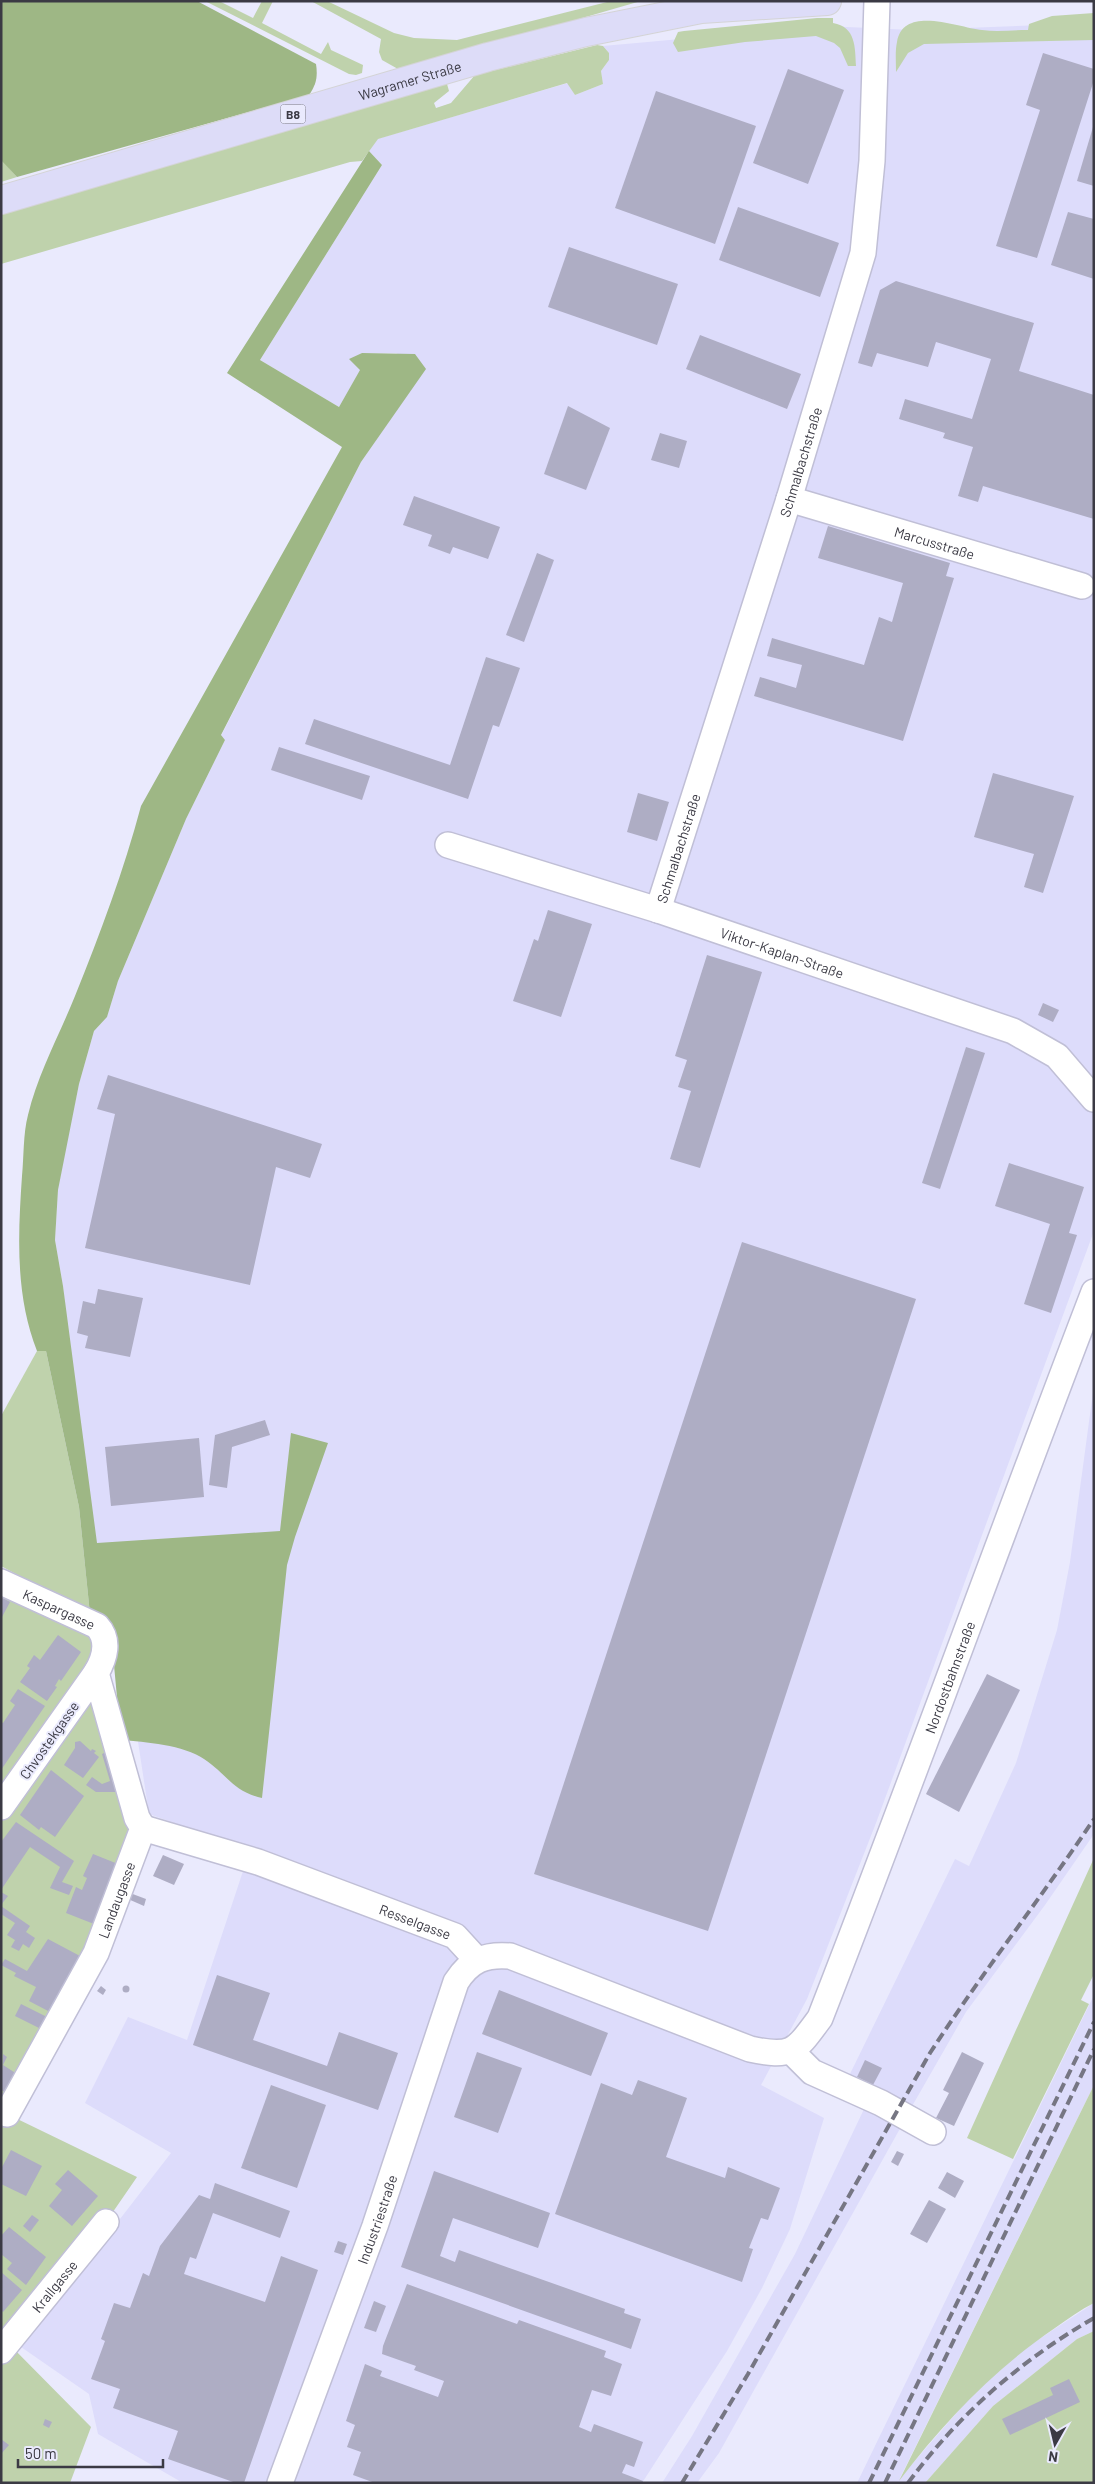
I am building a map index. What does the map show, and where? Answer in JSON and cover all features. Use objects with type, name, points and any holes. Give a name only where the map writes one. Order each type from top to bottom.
[{"type":"main road","name":"Wagramer Straße","points":[[1,200],[479,60],[586,32],[701,9],[827,1]]},
{"type":"street","name":"Schmalbachstraße","points":[[658,910],[789,499],[863,253],[872,161],[877,1]]},
{"type":"street","name":"Marcusstraße","points":[[789,499],[1082,586]]},
{"type":"street","name":"Viktor-Kaplan-Straße","points":[[448,845],[658,910],[1013,1030],[1057,1056],[1094,1099]]},
{"type":"street","name":"Nordostbahnstraße","points":[[791,2051],[799,2046],[820,2018],[901,1810],[1019,1487],[1094,1292]]},
{"type":"street","name":"Kaspargasse","points":[[1,1582],[97,1626],[102,1631],[105,1652],[103,1662],[96,1673]]},
{"type":"street","points":[[96,1673],[137,1818],[143,1828]]},
{"type":"street","name":"Chvostekgasse","points":[[1,1807],[96,1673]]},
{"type":"street","name":"Resselgasse","points":[[143,1828],[258,1862],[455,1936],[477,1960]]},
{"type":"street","name":"Landaugasse","points":[[4,2112],[96,1953],[143,1828]]},
{"type":"street","points":[[477,1960],[493,1955],[510,1956],[750,2049],[771,2054],[791,2051],[812,2072],[881,2103],[933,2132]]},
{"type":"street","name":"Industriestraße","points":[[280,2483],[375,2226],[456,1982],[465,1968],[477,1960]]},
{"type":"street","name":"Krallgasse","points":[[1,2351],[106,2222]]},
{"type":"shaded area","points":[[1094,23],[1094,1231],[876,1823],[807,1999],[761,2085],[824,2118],[790,2229],[762,2288],[727,2351],[642,2483],[183,2483],[98,2434],[89,2394],[21,2347],[171,2153],[85,2103],[128,2017],[187,2040],[250,1850],[149,1814],[108,1544],[90,1543],[63,1286],[55,1240],[58,1190],[66,1145],[79,1084],[94,1031],[107,1017],[118,981],[186,819],[225,740],[221,736],[361,462],[425,369],[396,353],[362,353],[350,359],[361,369],[339,407],[260,360],[382,165],[369,151],[377,139],[568,83],[575,95],[603,84],[601,71],[609,60],[609,53],[603,46],[824,26],[913,30]]},
{"type":"shaded area","points":[[1094,1385],[1094,1834],[1045,1905],[966,2012],[911,2108],[849,2076],[955,1859],[969,1866],[1016,1763],[1057,1630],[1070,1562]]},
{"type":"shaded area","points":[[1094,1995],[1094,2085],[900,2478],[973,2394],[1024,2349],[1094,2303],[1094,2331],[1077,2339],[993,2406],[925,2483],[857,2483]]},
{"type":"shaded area","points":[[865,2107],[902,2125],[719,2453],[697,2483],[662,2483],[692,2436],[795,2254]]},
{"type":"green space","points":[[1,1],[197,1],[316,64],[316,81],[309,95],[17,177],[1,160]]},
{"type":"green space","points":[[205,1],[219,1],[253,18],[262,1],[273,1],[262,23],[321,54],[328,42],[331,50],[363,65],[362,73],[356,75],[349,74]]},
{"type":"green space","points":[[311,1],[327,1],[394,33],[414,38],[457,40],[611,1],[641,1],[413,67],[398,69],[382,60],[379,52],[381,39]]},
{"type":"green space","points":[[1094,13],[1094,40],[924,44],[908,53],[896,72],[897,42],[901,30],[910,24],[921,21],[934,21],[988,31],[1028,30],[1029,24],[1052,16]]},
{"type":"green space","points":[[833,18],[833,23],[841,25],[850,33],[853,39],[856,66],[848,66],[840,48],[834,43],[816,36],[745,42],[678,52],[673,43],[678,32]]},
{"type":"green space","points":[[597,45],[603,46],[609,53],[609,60],[601,71],[603,84],[575,95],[567,83],[378,139],[362,161],[350,162],[1,264],[1,212],[444,83],[447,84],[449,91],[434,103],[436,108],[451,103],[475,75]]},
{"type":"green space","points":[[369,151],[382,165],[260,360],[339,407],[360,370],[349,359],[362,353],[415,354],[426,369],[361,462],[221,735],[225,740],[186,819],[118,981],[107,1017],[94,1031],[79,1084],[58,1190],[55,1240],[63,1286],[97,1543],[280,1531],[291,1433],[328,1443],[287,1565],[262,1798],[237,1787],[196,1754],[175,1747],[121,1740],[111,1633],[90,1614],[79,1507],[46,1351],[37,1351],[25,1308],[19,1243],[24,1145],[26,1122],[37,1084],[75,996],[102,926],[127,854],[141,806],[342,447],[227,373]]},
{"type":"green space","points":[[2,160],[17,177],[1,182]]},
{"type":"green space","points":[[37,1351],[46,1351],[79,1507],[90,1614],[1,1566],[1,1416]]},
{"type":"green space","points":[[1,1582],[97,1626],[103,1662],[143,1828],[7,2114],[137,2177],[106,2222],[8,2343],[91,2427],[70,2483],[1,2483]]},
{"type":"green space","points":[[1094,1858],[1094,1974],[1081,2000],[1089,2004],[1013,2159],[967,2138]]},
{"type":"green space","points":[[1094,2085],[1094,2303],[1032,2344],[990,2379],[934,2438],[899,2481]]},
{"type":"green space","points":[[1094,2331],[1094,2483],[925,2483],[993,2406],[1077,2339]]},
{"type":"building","points":[[1043,53],[1094,69],[1094,80],[1037,258],[996,246],[1040,110],[1026,105]]},
{"type":"building","points":[[788,69],[844,90],[808,184],[753,163]]},
{"type":"building","points":[[656,91],[756,126],[715,244],[615,208]]},
{"type":"building","points":[[1094,127],[1094,186],[1077,181]]},
{"type":"building","points":[[738,207],[839,243],[820,297],[719,260]]},
{"type":"building","points":[[1068,212],[1094,219],[1094,279],[1051,265]]},
{"type":"building","points":[[569,247],[678,284],[657,345],[548,307]]},
{"type":"building","points":[[896,281],[1034,323],[1019,371],[1094,395],[1094,519],[983,486],[978,502],[958,496],[973,447],[943,438],[945,433],[899,419],[905,399],[972,419],[991,359],[936,342],[928,367],[877,353],[872,367],[858,363],[880,290]]},
{"type":"building","points":[[700,335],[801,374],[787,409],[686,369]]},
{"type":"building","points":[[568,406],[610,428],[586,490],[544,474]]},
{"type":"building","points":[[660,433],[687,441],[679,468],[651,460]]},
{"type":"building","points":[[414,496],[500,527],[488,559],[453,547],[450,554],[428,546],[432,535],[403,525]]},
{"type":"building","points":[[828,526],[950,563],[946,576],[954,578],[903,741],[754,696],[760,677],[796,688],[802,665],[767,656],[772,638],[864,665],[879,617],[892,622],[903,583],[818,558]]},
{"type":"building","points":[[537,553],[554,560],[524,642],[506,635]]},
{"type":"building","points":[[486,657],[520,668],[499,727],[493,725],[468,799],[305,744],[314,719],[450,765]]},
{"type":"building","points":[[279,747],[370,776],[362,800],[271,770]]},
{"type":"building","points":[[993,773],[1074,796],[1043,893],[1024,887],[1034,854],[974,837]]},
{"type":"building","points":[[638,793],[669,802],[657,841],[627,832]]},
{"type":"building","points":[[548,910],[592,924],[561,1017],[513,1001],[534,939],[538,941]]},
{"type":"building","points":[[707,955],[762,972],[700,1168],[670,1159],[691,1091],[678,1087],[687,1060],[675,1056]]},
{"type":"building","points":[[1043,1003],[1059,1010],[1053,1022],[1038,1015]]},
{"type":"building","points":[[966,1047],[985,1053],[940,1189],[922,1183]]},
{"type":"building","points":[[108,1075],[322,1144],[310,1178],[276,1167],[250,1285],[85,1248],[115,1114],[97,1109]]},
{"type":"building","points":[[1009,1163],[1084,1187],[1069,1233],[1077,1235],[1051,1313],[1024,1304],[1050,1224],[995,1206]]},
{"type":"building","points":[[742,1242],[916,1299],[708,1931],[534,1874]]},
{"type":"building","points":[[98,1289],[143,1298],[130,1357],[85,1348],[88,1336],[77,1333],[83,1301],[95,1304]]},
{"type":"building","points":[[265,1420],[270,1435],[232,1447],[227,1488],[209,1485],[215,1435]]},
{"type":"building","points":[[199,1438],[204,1497],[111,1506],[105,1447]]},
{"type":"building","points":[[1,1597],[10,1602],[1,1619]]},
{"type":"building","points":[[58,1635],[81,1652],[61,1681],[59,1679],[55,1686],[57,1687],[47,1701],[20,1682],[30,1668],[27,1666],[34,1655],[40,1660]]},
{"type":"building","points":[[987,1674],[1020,1690],[959,1812],[926,1794]]},
{"type":"building","points":[[18,1689],[45,1706],[1,1770],[1,1722],[3,1723],[15,1705],[10,1701]]},
{"type":"building","points":[[80,1741],[91,1751],[92,1749],[96,1751],[94,1753],[99,1757],[83,1778],[64,1765],[75,1748],[75,1742]]},
{"type":"building","points":[[108,1751],[119,1792],[96,1792],[86,1785],[92,1777],[102,1784],[110,1781],[102,1754]]},
{"type":"building","points":[[51,1770],[84,1796],[55,1837],[41,1827],[39,1830],[20,1815]]},
{"type":"building","points":[[16,1822],[74,1861],[62,1882],[73,1886],[69,1895],[50,1888],[60,1867],[30,1847],[1,1890],[1,1842]]},
{"type":"building","points":[[93,1854],[118,1864],[94,1924],[66,1913],[76,1887],[82,1890],[87,1878],[83,1876]]},
{"type":"building","points":[[163,1855],[184,1864],[174,1885],[153,1876]]},
{"type":"building","points":[[1,1892],[8,1896],[1,1905]]},
{"type":"building","points":[[130,1893],[146,1899],[144,1906],[128,1899]]},
{"type":"building","points":[[1,1906],[30,1926],[26,1932],[35,1938],[29,1948],[23,1944],[19,1951],[11,1947],[15,1940],[7,1935],[15,1923],[1,1914]]},
{"type":"building","points":[[48,1939],[80,1956],[50,2012],[29,2001],[36,1987],[14,1976],[16,1973],[1,1965],[5,1959],[27,1971]]},
{"type":"building","points":[[217,1975],[270,1993],[253,2040],[327,2066],[339,2032],[398,2053],[378,2110],[193,2045]]},
{"type":"building","points":[[126,1985],[130,1989],[126,1993],[122,1989]]},
{"type":"building","points":[[101,1986],[106,1990],[103,1995],[97,1991]]},
{"type":"building","points":[[499,1990],[608,2033],[591,2076],[482,2034]]},
{"type":"building","points":[[21,2004],[47,2017],[41,2029],[15,2016]]},
{"type":"building","points":[[477,2052],[522,2068],[498,2133],[454,2117]]},
{"type":"building","points":[[962,2052],[984,2063],[954,2126],[936,2118],[949,2093],[943,2090]]},
{"type":"building","points":[[3,2054],[7,2057],[3,2065],[17,2074],[5,2092],[1,2090]]},
{"type":"building","points":[[865,2060],[882,2068],[873,2085],[857,2077]]},
{"type":"building","points":[[638,2080],[687,2098],[666,2157],[725,2178],[728,2167],[780,2188],[768,2220],[761,2218],[749,2248],[753,2249],[742,2282],[555,2214],[601,2083],[632,2095]]},
{"type":"building","points":[[271,2085],[326,2105],[297,2188],[241,2168]]},
{"type":"building","points":[[11,2150],[42,2166],[26,2196],[1,2184],[1,2169]]},
{"type":"building","points":[[897,2151],[904,2154],[898,2166],[891,2162]]},
{"type":"building","points":[[68,2170],[98,2196],[72,2226],[49,2206],[62,2190],[55,2184]]},
{"type":"building","points":[[434,2171],[550,2213],[538,2248],[453,2218],[440,2256],[455,2262],[459,2250],[625,2309],[624,2313],[641,2319],[631,2349],[401,2267]]},
{"type":"building","points":[[947,2172],[964,2181],[955,2198],[938,2188]]},
{"type":"building","points":[[215,2183],[290,2211],[280,2238],[213,2213],[196,2259],[190,2257],[184,2274],[265,2302],[281,2256],[318,2270],[244,2483],[236,2483],[168,2459],[178,2431],[113,2408],[120,2389],[91,2379],[105,2341],[101,2339],[114,2303],[130,2308],[143,2273],[149,2276],[160,2246],[199,2195],[210,2199]]},
{"type":"building","points":[[929,2200],[946,2209],[927,2243],[910,2234]]},
{"type":"building","points":[[32,2215],[39,2220],[30,2232],[23,2226]]},
{"type":"building","points":[[9,2227],[46,2257],[26,2285],[7,2269],[12,2263],[1,2254],[1,2236]]},
{"type":"building","points":[[338,2241],[347,2244],[343,2255],[334,2252]]},
{"type":"building","points":[[1,2272],[22,2290],[3,2312],[1,2310]]},
{"type":"building","points":[[407,2284],[517,2324],[519,2320],[606,2351],[604,2357],[622,2364],[611,2396],[592,2390],[579,2427],[591,2432],[594,2424],[643,2442],[634,2467],[626,2464],[622,2473],[643,2481],[642,2483],[375,2483],[353,2475],[361,2452],[347,2447],[355,2425],[346,2421],[365,2364],[382,2371],[380,2376],[438,2397],[444,2381],[414,2370],[416,2366],[382,2354],[383,2346]]},
{"type":"building","points":[[374,2301],[386,2306],[376,2332],[364,2328]]},
{"type":"building","points":[[1069,2379],[1080,2402],[1010,2435],[1002,2419],[1053,2395],[1050,2388]]},
{"type":"building","points":[[45,2419],[52,2422],[49,2428],[43,2425]]},
{"type":"building","points":[[1,2439],[9,2445],[1,2454]]},
{"type":"railway","points":[[682,2483],[748,2374],[930,2053],[1094,1819]]},
{"type":"railway","points":[[869,2483],[1094,2022]]},
{"type":"railway","points":[[885,2483],[1094,2049]]},
{"type":"railway","points":[[908,2483],[948,2434],[992,2391],[1041,2352],[1094,2318]]}]
